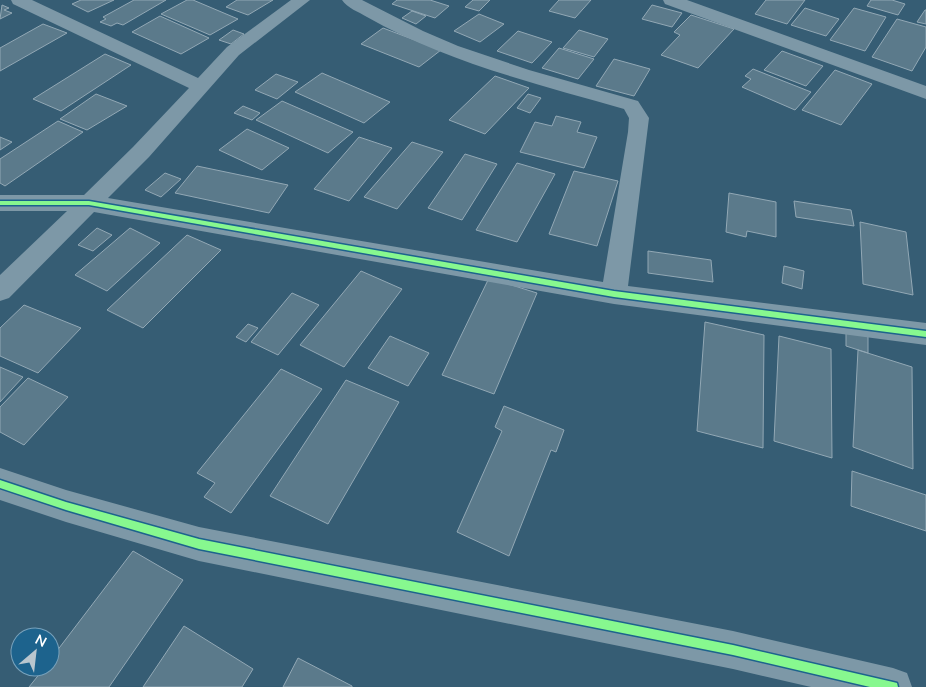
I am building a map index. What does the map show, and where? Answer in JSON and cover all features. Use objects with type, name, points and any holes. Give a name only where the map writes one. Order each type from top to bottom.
[{"type":"street","points":[[19,0],[200,86]]},
{"type":"street","points":[[0,291],[141,152],[233,51],[302,0]]},
{"type":"street","points":[[350,0],[384,21],[487,62],[631,104],[639,118],[638,132],[614,294]]},
{"type":"street","points":[[671,0],[926,93]]},
{"type":"street","points":[[0,203],[89,203],[614,294],[926,334]]},
{"type":"street","points":[[0,484],[66,506],[199,544],[723,648],[893,687]]},
{"type":"building","points":[[81,0],[114,0],[88,12],[72,4]]},
{"type":"building","points":[[134,0],[166,0],[123,25],[117,23],[111,26],[100,22],[106,19],[103,17]]},
{"type":"building","points":[[187,0],[193,0],[238,19],[210,35],[161,14]]},
{"type":"building","points":[[237,0],[273,0],[248,15],[226,7]]},
{"type":"building","points":[[397,0],[430,0],[449,6],[435,18],[392,4]]},
{"type":"building","points":[[473,0],[490,0],[479,11],[465,7]]},
{"type":"building","points":[[559,0],[591,0],[575,18],[549,11]]},
{"type":"building","points":[[766,0],[805,0],[787,24],[755,14]]},
{"type":"building","points":[[871,0],[892,0],[905,4],[898,15],[867,6]]},
{"type":"building","points":[[2,5],[9,8],[4,10],[12,13],[0,19]]},
{"type":"building","points":[[652,5],[682,13],[672,27],[642,19]]},
{"type":"building","points":[[805,8],[839,19],[826,36],[791,25]]},
{"type":"building","points":[[854,8],[886,17],[865,51],[830,40]]},
{"type":"building","points":[[925,10],[926,24],[917,22]]},
{"type":"building","points":[[412,11],[426,16],[416,24],[402,18]]},
{"type":"building","points":[[479,14],[504,24],[480,42],[454,31]]},
{"type":"building","points":[[691,15],[734,29],[698,68],[661,55],[680,35],[674,32]]},
{"type":"building","points":[[160,16],[209,38],[181,54],[132,32]]},
{"type":"building","points":[[897,19],[926,27],[926,47],[912,71],[872,57]]},
{"type":"building","points":[[43,24],[67,33],[0,71],[0,48]]},
{"type":"building","points":[[383,28],[441,50],[419,67],[361,44]]},
{"type":"building","points":[[233,30],[244,34],[231,44],[219,40]]},
{"type":"building","points":[[579,30],[608,39],[594,57],[563,48]]},
{"type":"building","points":[[518,31],[552,42],[532,63],[497,51]]},
{"type":"building","points":[[559,48],[594,59],[578,79],[542,68]]},
{"type":"building","points":[[782,51],[823,66],[806,86],[764,70]]},
{"type":"building","points":[[105,54],[131,65],[61,111],[33,99]]},
{"type":"building","points":[[614,59],[650,69],[634,96],[596,86]]},
{"type":"building","points":[[753,69],[811,92],[795,110],[742,87],[751,79],[745,76]]},
{"type":"building","points":[[835,70],[872,84],[841,125],[802,110]]},
{"type":"building","points":[[322,73],[390,102],[364,123],[295,92]]},
{"type":"building","points":[[276,74],[298,82],[277,99],[255,90]]},
{"type":"building","points":[[495,76],[529,88],[485,134],[449,120]]},
{"type":"building","points":[[96,94],[127,106],[87,130],[60,119]]},
{"type":"building","points":[[528,94],[541,98],[530,113],[517,108]]},
{"type":"building","points":[[282,101],[353,132],[328,153],[256,120]]},
{"type":"building","points":[[243,106],[260,113],[252,120],[234,113]]},
{"type":"building","points":[[556,116],[581,122],[577,132],[597,137],[584,168],[520,152],[535,122],[552,126]]},
{"type":"building","points":[[58,121],[83,132],[5,186],[0,183],[0,159]]},
{"type":"building","points":[[247,129],[289,148],[262,170],[219,150]]},
{"type":"building","points":[[0,137],[12,142],[0,150]]},
{"type":"building","points":[[359,137],[392,148],[349,201],[314,189]]},
{"type":"building","points":[[412,142],[443,152],[397,209],[364,197]]},
{"type":"building","points":[[465,154],[497,164],[462,220],[428,208]]},
{"type":"building","points":[[517,163],[555,174],[517,242],[476,230]]},
{"type":"building","points":[[197,166],[288,185],[269,213],[175,193]]},
{"type":"building","points":[[574,171],[618,181],[597,246],[549,234]]},
{"type":"building","points":[[165,173],[181,179],[161,197],[145,190]]},
{"type":"building","points":[[729,193],[776,202],[776,237],[747,231],[746,237],[726,232]]},
{"type":"building","points":[[794,201],[851,210],[854,226],[796,217]]},
{"type":"building","points":[[860,222],[906,232],[913,295],[863,284]]},
{"type":"building","points":[[97,228],[112,235],[93,251],[78,245]]},
{"type":"building","points":[[130,228],[160,243],[107,291],[75,275]]},
{"type":"building","points":[[187,235],[221,250],[143,328],[107,310]]},
{"type":"building","points":[[648,251],[711,260],[713,282],[648,273]]},
{"type":"building","points":[[784,266],[804,271],[802,289],[782,283]]},
{"type":"building","points":[[361,271],[402,289],[344,367],[300,345]]},
{"type":"building","points":[[489,278],[537,293],[494,394],[442,375]]},
{"type":"building","points":[[292,293],[319,305],[278,355],[251,342]]},
{"type":"building","points":[[24,305],[81,328],[38,373],[0,356],[0,328]]},
{"type":"building","points":[[705,322],[764,335],[763,448],[697,431]]},
{"type":"building","points":[[248,324],[258,328],[246,342],[236,337]]},
{"type":"building","points":[[846,329],[868,336],[868,353],[846,346]]},
{"type":"building","points":[[390,336],[429,353],[408,386],[368,368]]},
{"type":"building","points":[[779,336],[831,349],[832,458],[774,441]]},
{"type":"building","points":[[858,350],[912,367],[913,469],[853,447]]},
{"type":"building","points":[[0,367],[23,377],[0,402]]},
{"type":"building","points":[[281,369],[322,389],[231,513],[204,497],[215,483],[197,473]]},
{"type":"building","points":[[28,378],[68,397],[24,445],[0,432],[0,407]]},
{"type":"building","points":[[346,380],[399,402],[328,524],[270,496]]},
{"type":"building","points":[[504,406],[564,430],[556,452],[551,450],[509,556],[457,532],[502,431],[495,427]]},
{"type":"building","points":[[852,471],[926,495],[926,531],[851,506]]},
{"type":"building","points":[[133,551],[183,580],[109,687],[29,687],[37,677],[60,677],[60,647]]},
{"type":"building","points":[[184,626],[253,669],[242,687],[143,687]]},
{"type":"building","points":[[298,658],[352,686],[352,687],[283,687]]},
{"type":"cycle path","points":[[0,203],[89,203],[614,294],[926,334]]},
{"type":"cycle path","points":[[0,484],[66,506],[199,544],[733,650],[893,687]]}]
